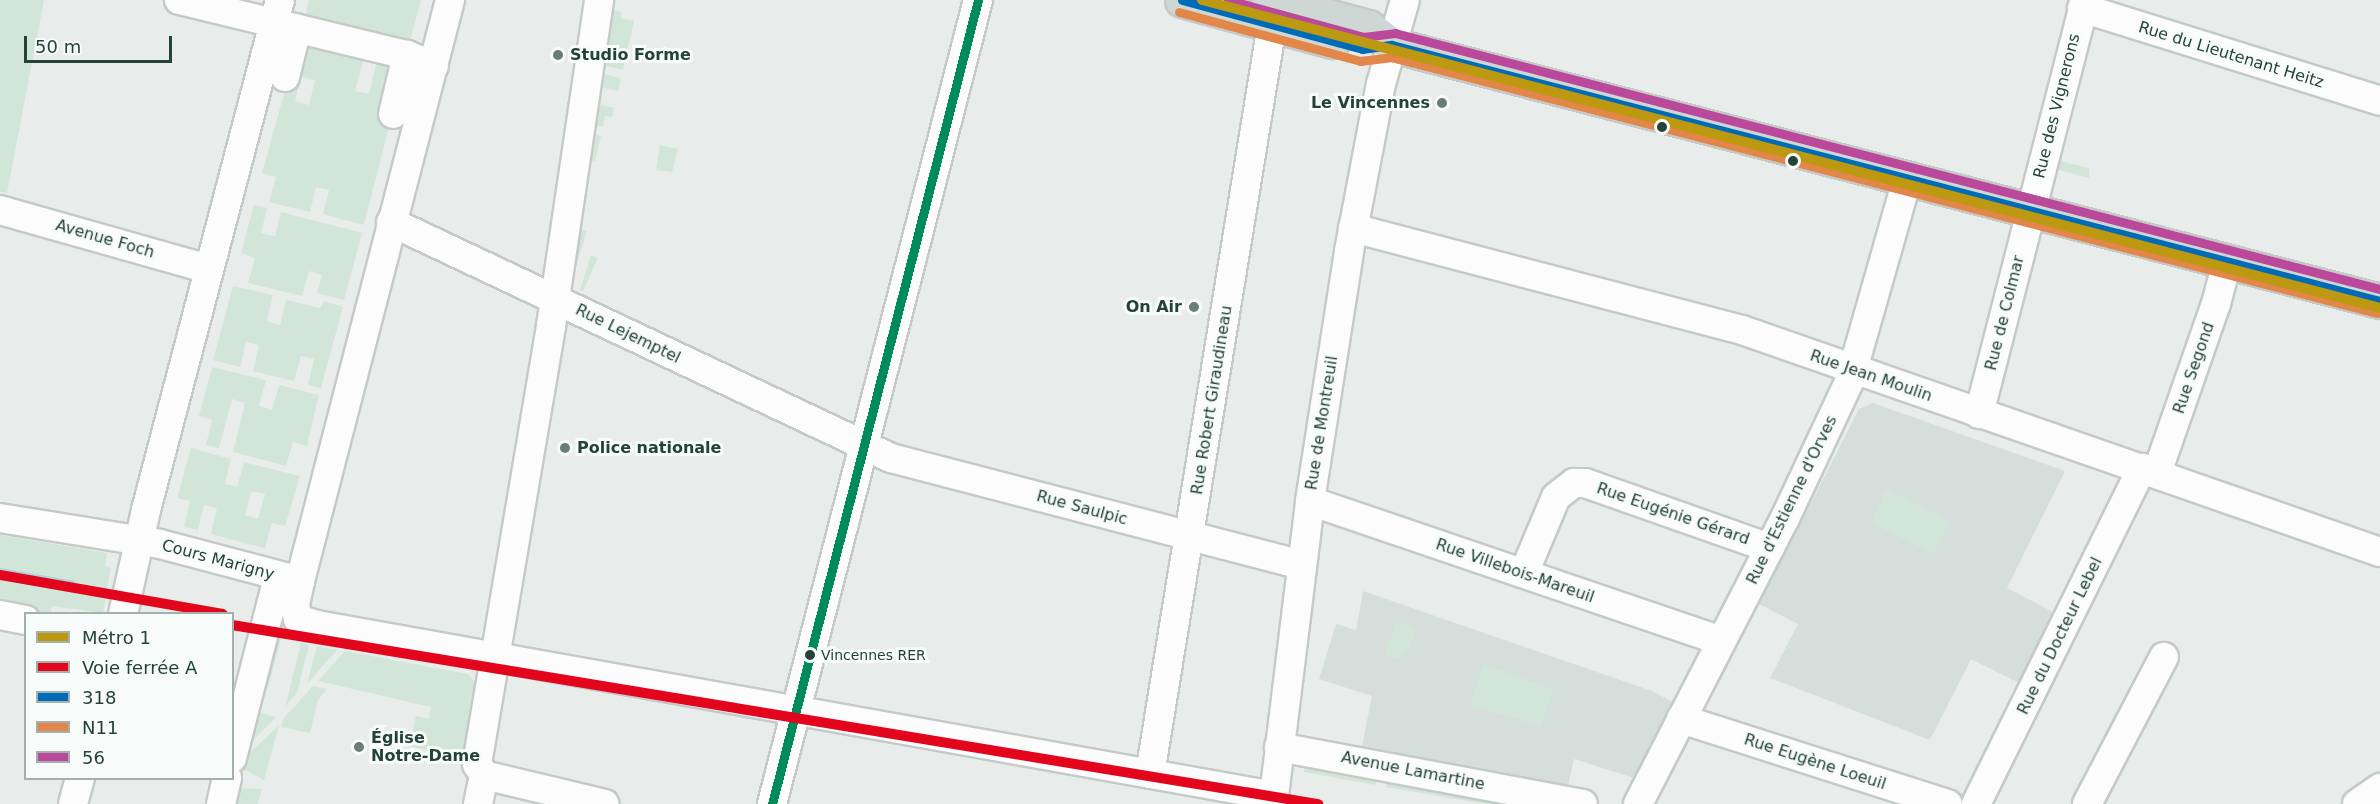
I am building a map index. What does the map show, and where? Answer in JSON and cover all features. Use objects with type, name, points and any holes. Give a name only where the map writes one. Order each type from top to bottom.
[{"type":"main road","points":[[1182,0],[1270,12],[1362,49],[1392,45],[2380,302]]},
{"type":"street","points":[[178,0],[284,17],[407,55],[434,66]]},
{"type":"street","points":[[235,748],[289,581],[392,222],[450,0]]},
{"type":"street","points":[[598,0],[555,300],[474,793],[605,804]]},
{"type":"street","points":[[772,804],[978,0]]},
{"type":"street","name":"Rue de Montreuil","points":[[1273,800],[1301,565],[1353,228],[1392,45],[1405,0]]},
{"type":"street","name":"Rue du Lieutenant Heitz","points":[[2084,4],[2380,100]]},
{"type":"street","name":"Rue des Vignerons","points":[[2030,212],[2084,4]]},
{"type":"street","name":"Rue Robert Giraudineau","points":[[1150,774],[1270,12]]},
{"type":"street","points":[[284,17],[285,77]]},
{"type":"street","name":"Cours Marigny","points":[[284,17],[209,269],[139,541],[289,581]]},
{"type":"street","points":[[393,114],[407,55]]},
{"type":"street","name":"Rue d'Estienne d'Orves","points":[[1638,804],[1770,548],[1854,369],[1907,180]]},
{"type":"street","name":"Avenue Foch","points":[[0,210],[209,269]]},
{"type":"street","name":"Rue de Colmar","points":[[1979,414],[2030,212]]},
{"type":"street","name":"Rue Lejemptel","points":[[392,222],[864,447]]},
{"type":"street","name":"Rue Jean Moulin","points":[[1353,228],[1622,296],[1742,330],[1979,414],[2150,470],[2380,552]]},
{"type":"street","name":"Rue Segond","points":[[2150,470],[2216,304],[2227,262]]},
{"type":"street","name":"Rue Saulpic","points":[[864,447],[891,458],[1301,565]]},
{"type":"street","name":"Rue du Docteur Lebel","points":[[1976,804],[2150,470]]},
{"type":"street","name":"Rue Eugénie Gérard","points":[[1524,573],[1556,497],[1574,483],[1770,548]]},
{"type":"street","name":"Rue Villebois-Mareuil","points":[[1310,501],[1721,641]]},
{"type":"street","points":[[0,518],[139,541],[123,612]]},
{"type":"street","points":[[289,581],[298,619],[498,658],[1150,774],[1273,800]]},
{"type":"street","points":[[0,615],[24,620]]},
{"type":"street","points":[[2087,804],[2164,657]]},
{"type":"street","name":"Rue Eugène Loeuil","points":[[1681,719],[1948,804]]},
{"type":"street","name":"Avenue Lamartine","points":[[1279,747],[1583,804]]},
{"type":"street","points":[[73,804],[79,780]]},
{"type":"street","points":[[221,804],[227,780]]},
{"type":"street","points":[[2357,804],[2380,788]]},
{"type":"shaded area","points":[[1873,403],[2065,471],[2007,588],[2057,614],[2021,684],[1971,659],[1930,740],[1770,678],[1798,624],[1759,604],[1859,409]]},
{"type":"shaded area","points":[[1363,591],[1652,691],[1673,702],[1637,779],[1574,759],[1568,787],[1362,746],[1372,696],[1319,679],[1336,624],[1356,630]]},
{"type":"green space","points":[[0,0],[44,0],[7,193],[0,192]]},
{"type":"green space","points":[[309,0],[421,0],[409,45],[305,18]]},
{"type":"green space","points":[[605,9],[621,12],[621,18],[634,21],[623,70],[595,63]]},
{"type":"green space","points":[[301,33],[366,50],[355,91],[369,94],[379,53],[394,58],[391,119],[364,225],[323,214],[329,190],[316,187],[310,212],[269,202],[276,177],[262,173]],"holes":[[[301,77],[315,80],[309,105],[295,101]]]},
{"type":"green space","points":[[594,72],[621,78],[618,91],[592,85]]},
{"type":"green space","points":[[589,102],[614,108],[612,117],[605,116],[603,127],[586,124]]},
{"type":"green space","points":[[585,132],[601,136],[595,161],[581,158]]},
{"type":"green space","points":[[660,145],[678,149],[672,172],[656,170]]},
{"type":"green space","points":[[2058,160],[2089,168],[2089,178],[2059,170]]},
{"type":"green space","points":[[254,205],[267,208],[261,233],[275,236],[281,212],[362,233],[344,300],[317,293],[322,275],[309,271],[302,296],[248,283],[255,258],[241,253]]},
{"type":"green space","points":[[580,230],[587,231],[570,284],[575,252]]},
{"type":"green space","points":[[369,249],[375,250],[338,392],[332,391]]},
{"type":"green space","points":[[224,250],[229,252],[160,520],[154,519]]},
{"type":"green space","points":[[591,255],[598,258],[583,291],[580,290]]},
{"type":"green space","points":[[233,286],[273,295],[267,321],[280,325],[286,300],[320,308],[324,301],[343,307],[321,388],[308,385],[314,359],[301,356],[294,381],[253,371],[259,345],[246,342],[240,367],[213,360]]},
{"type":"green space","points":[[212,367],[266,380],[259,406],[272,410],[279,385],[319,395],[307,446],[293,442],[286,466],[233,452],[245,403],[232,399],[219,448],[206,445],[212,420],[199,416]]},
{"type":"green space","points":[[331,399],[336,400],[296,556],[290,554]]},
{"type":"green space","points":[[191,448],[231,459],[225,484],[237,487],[244,462],[300,476],[285,526],[272,523],[265,548],[211,534],[217,508],[204,505],[198,530],[184,527],[190,501],[177,498]],"holes":[[[251,491],[265,494],[258,519],[245,515]]]},
{"type":"green space","points":[[1887,489],[1950,521],[1933,554],[1871,523]]},
{"type":"green space","points":[[0,535],[107,553],[105,566],[111,568],[103,612],[52,606],[51,612],[39,612],[0,605]]},
{"type":"green space","points":[[1396,622],[1415,628],[1410,647],[1398,659],[1385,655]]},
{"type":"green space","points":[[272,623],[282,625],[282,635],[268,688],[263,687]]},
{"type":"green space","points":[[301,643],[309,645],[297,693],[285,707]]},
{"type":"green space","points":[[317,646],[337,650],[307,684]]},
{"type":"green space","points":[[345,651],[468,674],[477,686],[464,759],[409,746],[416,716],[429,719],[431,707],[318,681]]},
{"type":"green space","points":[[1484,664],[1553,690],[1541,726],[1470,705]]},
{"type":"green space","points":[[313,686],[327,689],[318,700],[310,733],[281,727],[283,719]]},
{"type":"green space","points":[[252,710],[276,717],[245,748]]},
{"type":"green space","points":[[279,725],[264,780],[238,766],[239,763]]},
{"type":"green space","points":[[1305,762],[1377,776],[1375,785],[1304,772]]},
{"type":"green space","points":[[1388,778],[1523,804],[1485,804],[1386,787]]},
{"type":"green space","points":[[232,788],[262,789],[258,804],[227,804]]},
{"type":"water","points":[[0,568],[75,581],[73,588],[0,575]]},
{"type":"metro line","name":"1","points":[[1202,0],[2380,308]]},
{"type":"rail line","name":"A","points":[[0,575],[212,612]]},
{"type":"rail line","name":"A","points":[[234,625],[1318,804]]},
{"type":"transit line","points":[[772,804],[978,0]]},
{"type":"transit line","name":"318","points":[[1182,0],[1362,49],[1392,45],[2380,301]]},
{"type":"transit line","name":"56","points":[[1228,0],[1363,37],[1395,33],[2380,289]]},
{"type":"transit line","name":"N11","points":[[1179,12],[1360,61],[1391,57],[2377,313]]},
{"type":"place","name":"Studio Forme","points":[[558,55]]},
{"type":"place","name":"Le Vincennes","points":[[1442,103]]},
{"type":"place","name":"On Air","points":[[1194,307]]},
{"type":"place","name":"Police nationale","points":[[565,448]]},
{"type":"place","name":"Vincennes RER","points":[[810,655]]},
{"type":"place","name":"Église Notre-Dame","points":[[359,747]]}]
